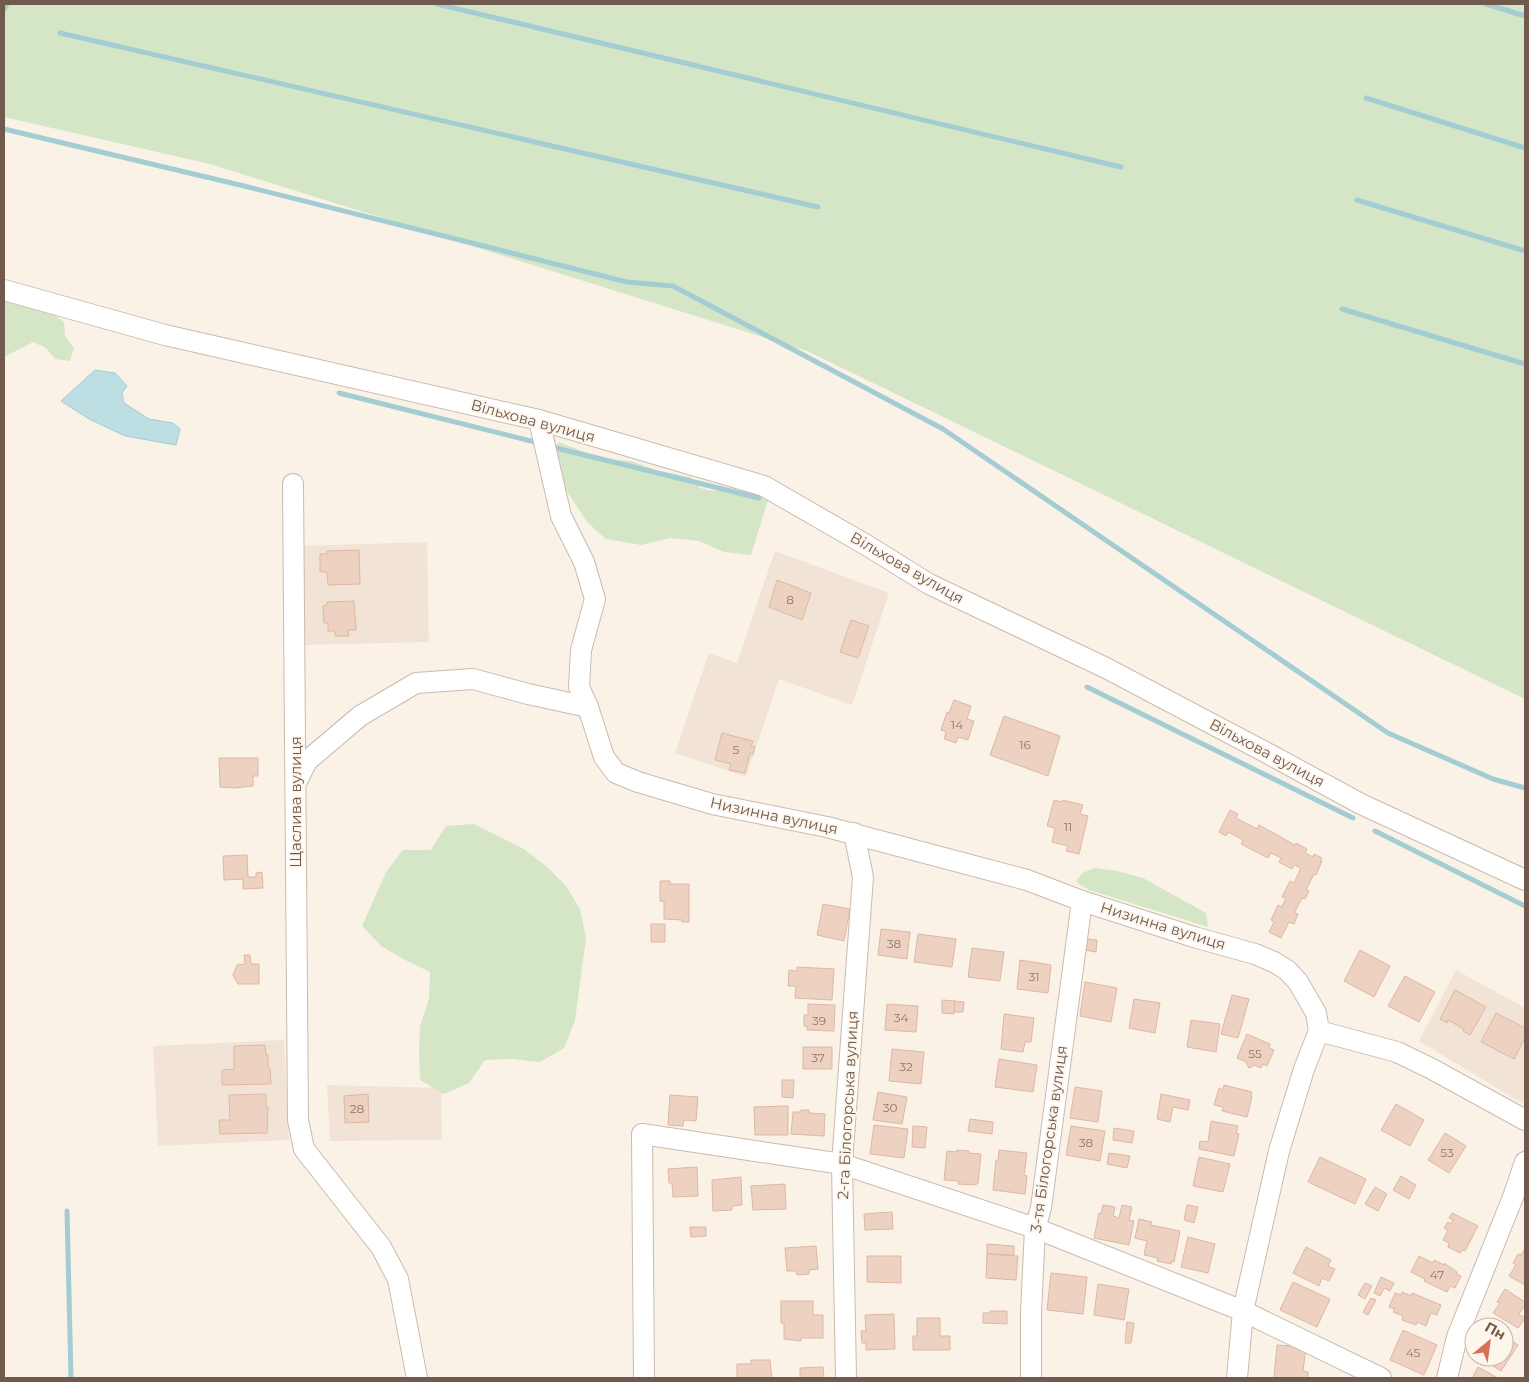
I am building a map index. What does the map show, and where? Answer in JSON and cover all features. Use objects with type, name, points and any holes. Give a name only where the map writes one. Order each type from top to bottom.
[{"type":"street","name":"Вільхова вулиця","points":[[4,290],[166,335],[539,420],[764,486],[868,546],[929,584],[1106,668],[1361,804],[1525,880]]},
{"type":"street","name":"Низинна вулиця","points":[[539,420],[561,516],[584,562],[595,599],[580,650],[579,687],[588,707],[604,757],[616,773],[638,782],[712,804],[854,833],[1027,880],[1082,901],[1194,937],[1256,954],[1287,970],[1298,982],[1316,1013],[1319,1031]]},
{"type":"street","name":"Щаслива вулиця","points":[[293,484],[298,1120],[304,1149],[381,1247],[398,1279],[417,1378]]},
{"type":"street","points":[[296,782],[307,761],[360,716],[416,683],[473,679],[528,694],[588,707]]},
{"type":"street","name":"2-га Білогорська вулиця","points":[[846,1378],[842,1164],[863,877],[854,833]]},
{"type":"street","name":"3-тя Білогорська вулиця","points":[[1031,1378],[1031,1313],[1035,1228],[1041,1208],[1082,901]]},
{"type":"street","points":[[1237,1378],[1243,1311],[1279,1150],[1304,1069],[1319,1031],[1397,1052],[1525,1120]]},
{"type":"street","points":[[644,1378],[642,1134],[842,1164],[1035,1228],[1243,1311],[1381,1378]]},
{"type":"street","points":[[1447,1378],[1456,1337],[1513,1197],[1525,1162]]},
{"type":"shaded area","points":[[427,542],[429,642],[305,645],[301,546]]},
{"type":"shaded area","points":[[775,551],[889,593],[852,705],[779,679],[746,777],[675,753],[709,653],[737,663]]},
{"type":"shaded area","points":[[1456,970],[1525,1008],[1525,1105],[1419,1041]]},
{"type":"shaded area","points":[[284,1040],[289,1140],[158,1146],[153,1046]]},
{"type":"shaded area","points":[[327,1085],[441,1088],[442,1140],[330,1141]]},
{"type":"green space","points":[[4,4],[1525,4],[1525,699],[807,351],[210,164],[4,117]]},
{"type":"green space","points":[[4,295],[52,313],[64,322],[65,336],[74,348],[70,361],[55,359],[46,348],[33,342],[4,357]]},
{"type":"green space","points":[[559,442],[587,453],[616,460],[631,461],[658,471],[691,477],[700,488],[713,491],[727,490],[769,497],[751,555],[724,552],[699,541],[670,538],[641,545],[606,539],[587,522],[555,473],[553,448]]},
{"type":"green space","points":[[474,824],[524,849],[546,866],[566,886],[580,909],[586,938],[575,1021],[564,1048],[540,1062],[512,1059],[485,1060],[469,1083],[444,1094],[420,1080],[420,1026],[429,999],[430,972],[381,946],[362,926],[386,872],[403,850],[431,850],[446,826]]},
{"type":"green space","points":[[1095,868],[1117,871],[1143,878],[1206,913],[1208,927],[1089,890],[1076,882],[1082,873]]},
{"type":"water","points":[[95,370],[115,373],[127,386],[122,393],[124,403],[149,419],[173,423],[180,429],[176,445],[125,436],[89,419],[61,401]]},
{"type":"building","points":[[359,550],[360,584],[328,585],[327,572],[320,572],[320,554],[327,554],[327,551]]},
{"type":"building","points":[[777,580],[811,593],[802,620],[769,607]]},
{"type":"building","points":[[354,601],[356,630],[348,630],[349,636],[335,636],[335,631],[328,631],[328,623],[324,623],[323,606],[327,605],[327,602]]},
{"type":"building","points":[[851,620],[869,626],[858,658],[840,652]]},
{"type":"building","points":[[954,700],[971,706],[967,719],[974,721],[968,740],[958,737],[956,743],[944,739],[946,732],[941,730],[947,712],[949,713]]},
{"type":"building","points":[[1004,716],[1060,736],[1048,776],[990,755]]},
{"type":"building","points":[[722,733],[753,741],[751,746],[755,747],[753,755],[750,753],[745,773],[729,770],[731,764],[715,760]]},
{"type":"building","points":[[219,758],[258,758],[258,776],[253,776],[253,786],[220,787]]},
{"type":"building","points":[[1054,800],[1083,805],[1080,814],[1088,816],[1079,854],[1066,851],[1068,846],[1052,842],[1055,828],[1047,826]]},
{"type":"building","points":[[1230,810],[1238,814],[1236,818],[1257,829],[1259,825],[1295,845],[1296,843],[1307,849],[1305,853],[1313,857],[1314,854],[1322,858],[1316,875],[1314,874],[1306,890],[1309,891],[1305,899],[1302,898],[1294,913],[1298,914],[1294,924],[1289,922],[1281,938],[1269,932],[1274,922],[1271,920],[1278,905],[1282,907],[1286,898],[1282,897],[1290,881],[1294,883],[1301,868],[1294,865],[1292,869],[1279,862],[1281,858],[1271,853],[1268,858],[1241,844],[1243,840],[1228,832],[1226,836],[1219,832]]},
{"type":"building","points":[[247,855],[248,877],[256,877],[256,873],[262,872],[263,888],[243,889],[243,879],[224,880],[223,856]]},
{"type":"building","points":[[660,881],[670,881],[670,884],[689,884],[689,922],[664,919],[664,901],[660,901]]},
{"type":"building","points":[[823,904],[850,909],[844,941],[817,935]]},
{"type":"building","points":[[651,924],[665,924],[665,942],[651,942]]},
{"type":"building","points":[[881,929],[910,932],[907,959],[878,955]]},
{"type":"building","points":[[918,934],[956,939],[952,967],[914,962]]},
{"type":"building","points":[[1087,939],[1097,940],[1096,952],[1085,950]]},
{"type":"building","points":[[972,948],[1004,952],[1000,981],[968,977]]},
{"type":"building","points":[[1360,950],[1390,966],[1374,997],[1344,981]]},
{"type":"building","points":[[244,955],[250,955],[251,964],[259,964],[259,984],[238,984],[235,979],[233,975],[237,965],[245,964]]},
{"type":"building","points":[[1020,960],[1051,965],[1048,993],[1017,989]]},
{"type":"building","points":[[797,967],[834,969],[832,1000],[795,998],[796,986],[788,986],[789,970],[797,971]]},
{"type":"building","points":[[1405,976],[1435,992],[1419,1022],[1388,1006]]},
{"type":"building","points":[[1085,982],[1117,988],[1111,1022],[1080,1016]]},
{"type":"building","points":[[1455,990],[1486,1007],[1470,1035],[1463,1031],[1464,1029],[1448,1020],[1447,1023],[1440,1019]]},
{"type":"building","points":[[1232,995],[1249,999],[1238,1038],[1221,1034]]},
{"type":"building","points":[[1134,999],[1160,1003],[1155,1033],[1129,1028]]},
{"type":"building","points":[[942,1000],[955,1001],[954,1014],[942,1013]]},
{"type":"building","points":[[955,1001],[964,1002],[963,1012],[954,1012]]},
{"type":"building","points":[[808,1004],[835,1005],[834,1031],[807,1030],[807,1026],[804,1026],[804,1015],[808,1015]]},
{"type":"building","points":[[887,1004],[918,1006],[916,1032],[885,1030]]},
{"type":"building","points":[[1496,1013],[1525,1028],[1525,1038],[1514,1059],[1481,1042]]},
{"type":"building","points":[[1004,1014],[1034,1018],[1031,1042],[1025,1042],[1023,1052],[1001,1049]]},
{"type":"building","points":[[1191,1020],[1220,1024],[1216,1052],[1187,1047]]},
{"type":"building","points":[[1247,1034],[1270,1044],[1269,1048],[1274,1050],[1267,1066],[1263,1064],[1261,1068],[1254,1065],[1249,1068],[1246,1062],[1237,1058]]},
{"type":"building","points":[[265,1045],[271,1084],[222,1085],[222,1070],[234,1069],[234,1046]]},
{"type":"building","points":[[803,1047],[832,1047],[832,1069],[803,1069]]},
{"type":"building","points":[[892,1049],[924,1052],[921,1084],[889,1081]]},
{"type":"building","points":[[999,1059],[1037,1065],[1033,1092],[995,1087]]},
{"type":"building","points":[[782,1080],[794,1080],[793,1098],[782,1097]]},
{"type":"building","points":[[1224,1085],[1252,1092],[1247,1117],[1222,1111],[1223,1107],[1214,1105],[1219,1088],[1223,1090]]},
{"type":"building","points":[[1075,1087],[1102,1091],[1098,1122],[1070,1118]]},
{"type":"building","points":[[878,1092],[907,1097],[902,1124],[873,1120]]},
{"type":"building","points":[[266,1094],[266,1107],[268,1107],[267,1133],[220,1134],[219,1120],[230,1120],[229,1095]]},
{"type":"building","points":[[368,1094],[369,1122],[345,1123],[344,1096]]},
{"type":"building","points":[[1161,1094],[1190,1100],[1188,1110],[1173,1107],[1170,1122],[1157,1119]]},
{"type":"building","points":[[670,1095],[698,1097],[696,1121],[684,1120],[683,1126],[668,1125]]},
{"type":"building","points":[[1396,1104],[1424,1120],[1410,1146],[1381,1130]]},
{"type":"building","points":[[788,1106],[788,1135],[755,1135],[754,1107]]},
{"type":"building","points":[[801,1110],[809,1110],[809,1113],[825,1114],[824,1136],[791,1134],[793,1112],[801,1112]]},
{"type":"building","points":[[970,1119],[993,1122],[992,1134],[968,1131]]},
{"type":"building","points":[[1211,1121],[1238,1126],[1236,1133],[1239,1134],[1234,1156],[1199,1149],[1200,1141],[1208,1142]]},
{"type":"building","points":[[874,1125],[908,1129],[904,1158],[870,1154]]},
{"type":"building","points":[[913,1126],[927,1127],[925,1148],[912,1147]]},
{"type":"building","points":[[1071,1126],[1105,1131],[1100,1161],[1066,1155]]},
{"type":"building","points":[[1114,1128],[1134,1131],[1132,1143],[1113,1140]]},
{"type":"building","points":[[1445,1133],[1466,1146],[1449,1173],[1428,1160]]},
{"type":"building","points":[[957,1150],[981,1154],[978,1183],[976,1185],[958,1184],[959,1181],[944,1180],[947,1151],[957,1152]]},
{"type":"building","points":[[999,1150],[1027,1153],[1024,1175],[1027,1176],[1025,1194],[993,1190]]},
{"type":"building","points":[[1109,1153],[1130,1156],[1127,1168],[1107,1164]]},
{"type":"building","points":[[1199,1157],[1230,1164],[1223,1192],[1193,1186]]},
{"type":"building","points":[[1320,1157],[1366,1179],[1355,1204],[1308,1182]]},
{"type":"building","points":[[697,1167],[698,1196],[673,1197],[668,1169]]},
{"type":"building","points":[[1401,1176],[1416,1185],[1409,1199],[1393,1190]]},
{"type":"building","points":[[741,1177],[742,1205],[732,1206],[732,1210],[713,1211],[712,1180]]},
{"type":"building","points":[[785,1184],[786,1209],[753,1210],[751,1186]]},
{"type":"building","points":[[1375,1187],[1387,1194],[1378,1211],[1365,1204]]},
{"type":"building","points":[[1103,1205],[1115,1207],[1113,1216],[1119,1218],[1122,1205],[1132,1207],[1129,1220],[1134,1221],[1129,1245],[1094,1238],[1099,1213],[1101,1214]]},
{"type":"building","points":[[1187,1205],[1198,1207],[1194,1223],[1184,1220]]},
{"type":"building","points":[[892,1212],[893,1229],[865,1230],[864,1214]]},
{"type":"building","points":[[1452,1213],[1478,1226],[1465,1251],[1462,1250],[1460,1253],[1448,1247],[1449,1243],[1443,1240],[1448,1230],[1444,1228],[1448,1222],[1451,1224],[1453,1220],[1449,1218]]},
{"type":"building","points":[[1139,1219],[1152,1222],[1151,1225],[1180,1231],[1174,1262],[1172,1261],[1171,1264],[1157,1261],[1158,1258],[1144,1255],[1147,1241],[1135,1238]]},
{"type":"building","points":[[690,1227],[706,1227],[706,1236],[691,1237]]},
{"type":"building","points":[[1188,1237],[1215,1244],[1208,1273],[1181,1267]]},
{"type":"building","points":[[987,1244],[1014,1246],[1014,1255],[987,1254]]},
{"type":"building","points":[[816,1246],[818,1269],[809,1270],[809,1274],[797,1275],[796,1271],[787,1271],[785,1248]]},
{"type":"building","points":[[1306,1247],[1331,1260],[1328,1266],[1335,1269],[1329,1281],[1322,1278],[1319,1286],[1293,1273]]},
{"type":"building","points":[[1524,1250],[1525,1285],[1509,1276],[1516,1265],[1513,1263],[1518,1254],[1521,1255]]},
{"type":"building","points":[[987,1254],[1018,1256],[1016,1280],[986,1278]]},
{"type":"building","points":[[867,1256],[901,1256],[901,1283],[867,1282]]},
{"type":"building","points":[[1419,1256],[1433,1263],[1434,1260],[1444,1265],[1444,1263],[1457,1272],[1456,1274],[1461,1276],[1455,1288],[1450,1286],[1447,1292],[1424,1281],[1425,1279],[1411,1272]]},
{"type":"building","points":[[1051,1273],[1087,1277],[1083,1314],[1047,1310]]},
{"type":"building","points":[[1381,1277],[1394,1283],[1390,1291],[1384,1288],[1380,1296],[1374,1293]]},
{"type":"building","points":[[1293,1282],[1330,1299],[1317,1327],[1280,1310]]},
{"type":"building","points":[[1365,1283],[1372,1286],[1365,1299],[1358,1295]]},
{"type":"building","points":[[1098,1284],[1129,1289],[1124,1320],[1094,1315]]},
{"type":"building","points":[[1505,1289],[1525,1302],[1519,1314],[1525,1318],[1518,1328],[1514,1326],[1514,1317],[1500,1317],[1493,1313],[1500,1303],[1497,1302]]},
{"type":"building","points":[[1402,1292],[1412,1296],[1412,1293],[1441,1305],[1437,1315],[1431,1313],[1426,1326],[1417,1322],[1416,1325],[1402,1320],[1403,1316],[1393,1312],[1395,1309],[1389,1307],[1395,1293],[1401,1295]]},
{"type":"building","points":[[1371,1298],[1376,1300],[1368,1315],[1363,1312]]},
{"type":"building","points":[[781,1301],[813,1301],[813,1315],[823,1315],[823,1338],[801,1338],[801,1341],[784,1339],[784,1323],[781,1323]]},
{"type":"building","points":[[990,1311],[1007,1311],[1007,1324],[983,1323],[983,1313],[990,1313]]},
{"type":"building","points":[[894,1314],[895,1349],[866,1350],[866,1343],[862,1343],[861,1331],[866,1331],[865,1315]]},
{"type":"building","points":[[917,1318],[940,1318],[940,1336],[950,1336],[950,1350],[913,1350],[913,1336],[917,1336]]},
{"type":"building","points":[[1127,1322],[1134,1323],[1131,1343],[1125,1343]]},
{"type":"building","points":[[1403,1330],[1437,1345],[1424,1375],[1390,1360]]},
{"type":"building","points":[[1514,1342],[1518,1345],[1514,1351]]},
{"type":"building","points":[[1277,1345],[1306,1347],[1303,1371],[1308,1372],[1308,1378],[1274,1378]]},
{"type":"building","points":[[751,1360],[770,1360],[772,1378],[737,1378],[737,1364],[751,1364]]},
{"type":"building","points":[[823,1367],[824,1378],[800,1378],[800,1368]]},
{"type":"building","points":[[1478,1367],[1498,1378],[1472,1378]]},
{"type":"building","points":[[1495,1367],[1504,1367],[1501,1371]]},
{"type":"waterway","points":[[4,10],[7,4]]},
{"type":"waterway","points":[[437,4],[1121,167]]},
{"type":"waterway","points":[[1486,4],[1525,16]]},
{"type":"waterway","points":[[60,33],[818,207]]},
{"type":"waterway","points":[[1366,98],[1525,148]]},
{"type":"waterway","points":[[4,129],[244,186],[627,282],[673,286],[943,429],[1388,733],[1493,779],[1525,788]]},
{"type":"waterway","points":[[1357,200],[1525,251]]},
{"type":"waterway","points":[[1342,309],[1525,364]]},
{"type":"waterway","points":[[339,393],[535,442]]},
{"type":"waterway","points":[[552,447],[759,498]]},
{"type":"waterway","points":[[1087,687],[1353,818]]},
{"type":"waterway","points":[[1375,831],[1525,906]]},
{"type":"waterway","points":[[67,1211],[71,1378]]}]
